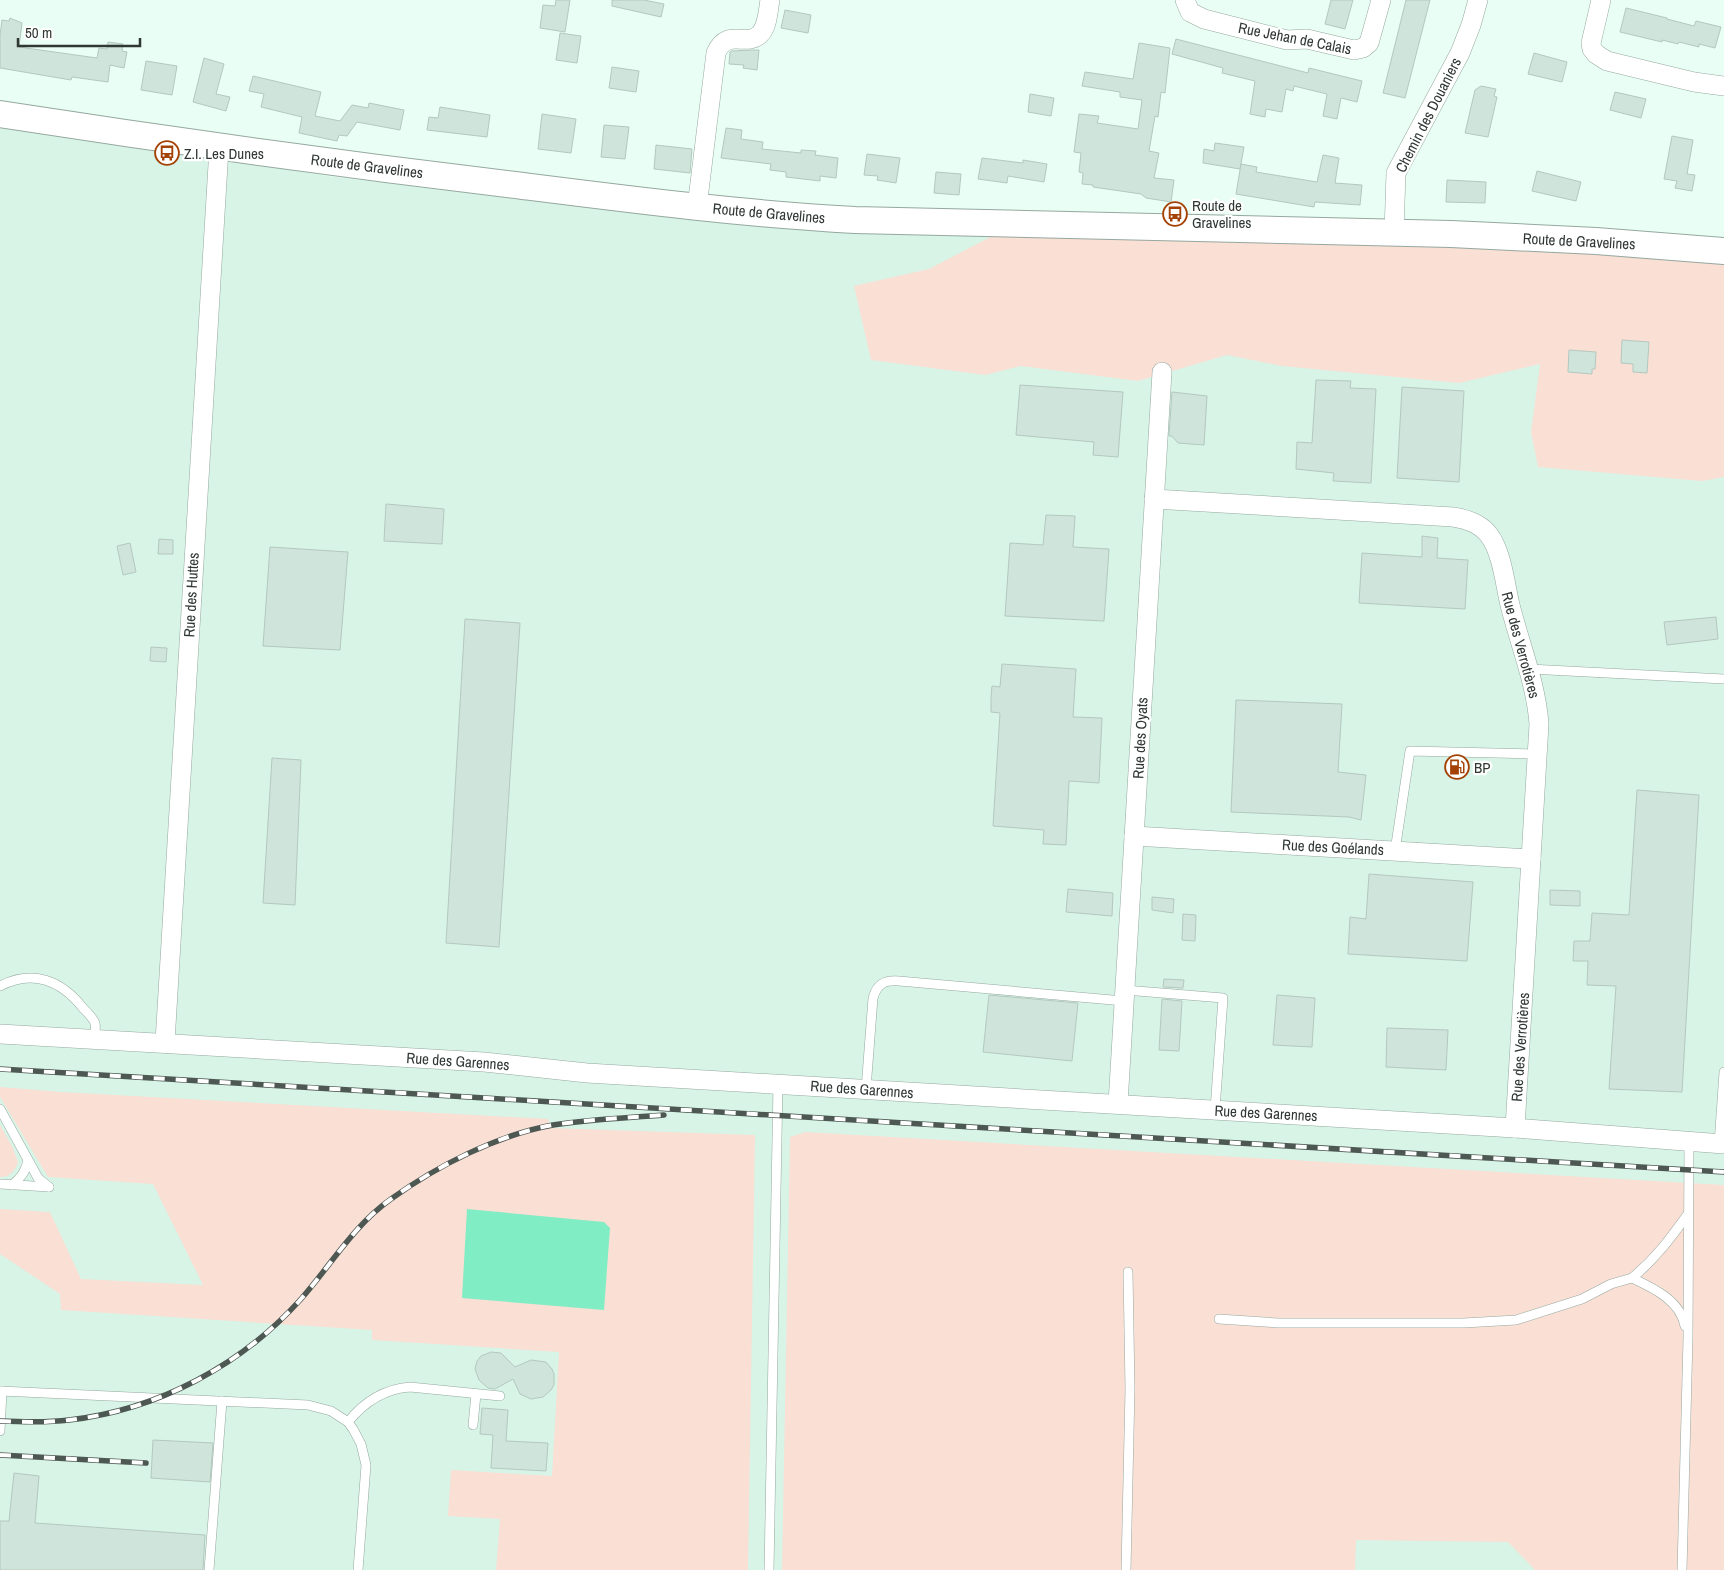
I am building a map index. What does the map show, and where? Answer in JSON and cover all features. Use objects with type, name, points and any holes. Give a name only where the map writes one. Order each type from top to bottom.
[{"type":"main road","name":"Route de Gravelines","points":[[0,114],[219,148],[761,214],[855,220],[1543,238],[1724,251]]},
{"type":"street","points":[[697,207],[716,53],[724,41],[758,36],[764,28],[770,0]]},
{"type":"street","name":"Rue Jehan de Calais","points":[[1185,0],[1190,12],[1204,19],[1287,40],[1307,39],[1347,49],[1359,50],[1366,46],[1371,38],[1381,0]]},
{"type":"street","name":"Chemin des Douaniers","points":[[1394,233],[1394,181],[1399,165],[1460,53],[1478,0]]},
{"type":"street","points":[[1601,0],[1591,43],[1592,49],[1601,58],[1694,82],[1724,86]]},
{"type":"street","name":"Rue des Huttes","points":[[165,1042],[219,148]]},
{"type":"street","name":"Rue des Oyats","points":[[1118,1104],[1162,372]]},
{"type":"street","name":"Rue des Verrotières","points":[[1154,500],[1453,518],[1476,523],[1489,535],[1497,552],[1510,607],[1535,690],[1538,710],[1538,754],[1514,1128]]},
{"type":"street","name":"Rue des Goélands","points":[[1134,836],[1531,858]]},
{"type":"street","name":"Rue des Garennes","points":[[0,1034],[165,1042],[484,1062],[579,1072],[1514,1128],[1722,1144]]},
{"type":"lane","points":[[1529,669],[1724,679]]},
{"type":"lane","points":[[1395,851],[1410,751],[1538,754]]},
{"type":"lane","points":[[0,986],[12,980],[35,977],[61,986],[79,1002],[95,1022],[94,1039]]},
{"type":"lane","points":[[866,1089],[874,998],[877,987],[886,981],[1125,996],[1222,998],[1214,1110]]},
{"type":"lane","points":[[1722,1144],[1724,1072]]},
{"type":"lane","points":[[769,1570],[778,1084]]},
{"type":"lane","points":[[0,1109],[38,1178],[49,1187],[0,1184]]},
{"type":"lane","points":[[1682,1570],[1688,1338],[1689,1142]]},
{"type":"lane","points":[[12,1184],[20,1179],[25,1172],[28,1161]]},
{"type":"lane","points":[[1218,1319],[1278,1323],[1464,1323],[1516,1320],[1582,1299],[1610,1284],[1632,1278],[1651,1263],[1669,1242],[1688,1214]]},
{"type":"lane","points":[[1126,1570],[1130,1389],[1128,1272]]},
{"type":"lane","points":[[1632,1278],[1652,1287],[1675,1304],[1683,1316],[1688,1338]]},
{"type":"lane","points":[[348,1422],[359,1408],[384,1392],[398,1388],[410,1387],[500,1396]]},
{"type":"lane","points":[[0,1431],[1,1391],[308,1405],[331,1411],[348,1422],[353,1429],[366,1465],[358,1570]]},
{"type":"lane","points":[[473,1425],[476,1394]]},
{"type":"lane","points":[[210,1570],[222,1401]]},
{"type":"shaded area","points":[[0,122],[327,176],[710,222],[1340,253],[1724,287],[1724,1570],[0,1570]]},
{"type":"shaded area","points":[[998,233],[1581,249],[1724,264],[1724,477],[1702,481],[1538,467],[1531,432],[1540,364],[1459,383],[1282,366],[1227,355],[1138,381],[1021,366],[985,375],[871,360],[854,286],[929,269]]},
{"type":"shaded area","points":[[0,1087],[548,1119],[551,1128],[755,1135],[748,1570],[496,1570],[500,1519],[448,1516],[451,1470],[552,1476],[559,1352],[372,1340],[372,1330],[61,1310],[60,1294],[0,1254],[0,1209],[50,1212],[81,1279],[203,1285],[153,1184],[48,1177],[0,1097]]},
{"type":"shaded area","points":[[0,1125],[12,1146],[18,1162],[12,1173],[0,1177]]},
{"type":"shaded area","points":[[805,1132],[1724,1185],[1724,1570],[1535,1570],[1508,1542],[1356,1540],[1355,1570],[782,1570],[790,1137]]},
{"type":"shaded area","points":[[467,1209],[604,1222],[610,1228],[604,1310],[462,1298]]},
{"type":"building","points":[[556,0],[570,0],[565,32],[540,28],[543,5],[555,6]]},
{"type":"building","points":[[612,0],[644,0],[664,4],[661,17],[612,6]]},
{"type":"building","points":[[1331,0],[1353,0],[1345,29],[1325,24]]},
{"type":"building","points":[[1406,0],[1430,0],[1405,98],[1383,93]]},
{"type":"building","points":[[1626,8],[1694,26],[1696,21],[1721,27],[1715,48],[1699,44],[1699,47],[1679,42],[1678,44],[1662,40],[1662,42],[1620,32]]},
{"type":"building","points":[[785,10],[811,15],[808,33],[781,28]]},
{"type":"building","points":[[10,18],[22,23],[19,47],[97,58],[99,48],[107,49],[108,42],[123,44],[122,51],[127,52],[124,68],[110,65],[108,82],[72,77],[71,80],[0,68],[2,20],[9,21]]},
{"type":"building","points":[[560,33],[581,36],[577,63],[556,60]]},
{"type":"building","points":[[1176,39],[1308,73],[1309,68],[1362,81],[1357,102],[1341,98],[1337,119],[1323,116],[1327,94],[1294,86],[1293,91],[1286,89],[1282,112],[1266,109],[1265,117],[1250,114],[1255,81],[1222,73],[1223,68],[1172,54]]},
{"type":"building","points":[[1139,43],[1170,48],[1165,93],[1161,92],[1158,117],[1155,116],[1149,151],[1159,153],[1154,178],[1174,180],[1171,202],[1146,198],[1141,194],[1082,184],[1083,173],[1079,172],[1081,153],[1074,152],[1079,114],[1099,116],[1097,123],[1138,129],[1142,100],[1120,97],[1120,92],[1082,86],[1085,72],[1133,79]]},
{"type":"building","points":[[759,50],[757,70],[743,68],[744,65],[729,64],[731,51]]},
{"type":"building","points":[[1534,53],[1567,62],[1562,82],[1528,74]]},
{"type":"building","points":[[204,58],[224,64],[216,94],[230,97],[226,111],[193,102]]},
{"type":"building","points":[[146,61],[177,66],[172,95],[141,90]]},
{"type":"building","points":[[612,67],[639,71],[636,92],[609,88]]},
{"type":"building","points":[[253,76],[321,92],[315,116],[340,121],[352,105],[368,108],[369,103],[404,110],[400,130],[357,122],[347,136],[339,135],[337,141],[299,133],[302,117],[261,107],[264,94],[249,91]]},
{"type":"building","points":[[1481,86],[1496,89],[1494,96],[1497,97],[1488,137],[1465,133],[1475,90]]},
{"type":"building","points":[[1615,92],[1646,99],[1641,118],[1610,110]]},
{"type":"building","points":[[1030,94],[1054,98],[1051,116],[1028,112]]},
{"type":"building","points":[[440,107],[490,115],[487,137],[427,130],[429,117],[438,118]]},
{"type":"building","points":[[542,114],[576,119],[571,153],[538,149]]},
{"type":"building","points":[[604,125],[629,127],[625,159],[601,157]]},
{"type":"building","points":[[726,128],[742,130],[741,139],[763,142],[762,149],[801,153],[801,150],[816,151],[815,155],[838,158],[836,178],[820,176],[820,181],[786,177],[786,172],[770,170],[771,164],[721,158]]},
{"type":"building","points":[[1672,136],[1693,140],[1687,174],[1695,175],[1692,191],[1675,188],[1677,181],[1664,179]]},
{"type":"building","points":[[1215,143],[1244,147],[1240,169],[1203,163],[1204,149],[1214,151]]},
{"type":"building","points":[[656,145],[692,149],[690,173],[654,169]]},
{"type":"building","points":[[867,154],[900,158],[896,183],[877,180],[878,176],[864,175]]},
{"type":"building","points":[[1323,155],[1339,158],[1335,183],[1362,185],[1360,205],[1315,202],[1314,207],[1236,194],[1241,164],[1257,167],[1256,172],[1317,182]]},
{"type":"building","points":[[982,158],[1023,163],[1023,160],[1047,164],[1044,182],[1008,176],[1007,183],[978,179]]},
{"type":"building","points":[[1537,171],[1581,182],[1576,201],[1532,191]]},
{"type":"building","points":[[936,172],[961,174],[959,195],[934,193]]},
{"type":"building","points":[[1447,180],[1486,182],[1485,203],[1446,202]]},
{"type":"building","points":[[1622,340],[1649,342],[1647,373],[1633,372],[1633,364],[1621,363]]},
{"type":"building","points":[[1569,350],[1596,352],[1595,369],[1592,369],[1592,374],[1568,372]]},
{"type":"building","points":[[1316,380],[1351,381],[1350,388],[1376,389],[1371,483],[1333,481],[1334,473],[1296,469],[1297,442],[1312,443]]},
{"type":"building","points":[[1020,385],[1123,392],[1118,457],[1093,455],[1094,442],[1016,435]]},
{"type":"building","points":[[1402,387],[1464,391],[1459,482],[1397,478]]},
{"type":"building","points":[[1172,392],[1207,396],[1204,445],[1178,443],[1172,436],[1169,436]]},
{"type":"building","points":[[386,504],[444,509],[442,544],[384,541]]},
{"type":"building","points":[[1046,515],[1075,516],[1073,547],[1109,549],[1104,621],[1005,616],[1010,543],[1043,545]]},
{"type":"building","points":[[1422,536],[1438,538],[1437,558],[1468,560],[1465,609],[1359,603],[1362,553],[1422,557]]},
{"type":"building","points":[[159,539],[173,540],[173,554],[158,554]]},
{"type":"building","points":[[130,543],[136,572],[123,575],[117,546]]},
{"type":"building","points":[[270,547],[348,552],[340,650],[263,646]]},
{"type":"building","points":[[1716,617],[1718,639],[1667,645],[1664,622]]},
{"type":"building","points":[[465,619],[520,623],[499,947],[446,943]]},
{"type":"building","points":[[151,647],[167,648],[166,662],[150,661]]},
{"type":"building","points":[[1002,664],[1076,669],[1073,717],[1102,718],[1099,783],[1069,781],[1066,845],[1043,844],[1044,830],[993,826],[1000,713],[991,712],[991,697],[992,686],[1000,687]]},
{"type":"building","points":[[1236,700],[1342,704],[1338,772],[1366,775],[1361,820],[1349,817],[1231,812]]},
{"type":"building","points":[[272,758],[301,760],[295,905],[263,903]]},
{"type":"building","points":[[1637,790],[1699,795],[1682,1092],[1609,1089],[1616,986],[1587,985],[1588,961],[1573,961],[1574,941],[1590,941],[1592,913],[1629,915]]},
{"type":"building","points":[[1369,874],[1473,882],[1467,961],[1348,954],[1350,917],[1366,919]]},
{"type":"building","points":[[1068,889],[1113,893],[1112,916],[1066,912]]},
{"type":"building","points":[[1550,890],[1580,891],[1580,906],[1550,905]]},
{"type":"building","points":[[1152,897],[1174,899],[1173,913],[1152,910]]},
{"type":"building","points":[[1183,914],[1196,915],[1195,941],[1182,940]]},
{"type":"building","points":[[1164,979],[1184,980],[1183,988],[1163,987]]},
{"type":"building","points":[[989,995],[1078,1003],[1072,1061],[983,1052]]},
{"type":"building","points":[[1277,995],[1315,998],[1312,1047],[1273,1045]]},
{"type":"building","points":[[1162,999],[1182,1001],[1179,1051],[1159,1050]]},
{"type":"building","points":[[1387,1028],[1448,1030],[1446,1070],[1386,1067]]},
{"type":"building","points":[[491,1352],[501,1353],[515,1367],[531,1360],[546,1362],[554,1374],[554,1385],[543,1397],[531,1399],[520,1394],[513,1379],[495,1389],[488,1388],[479,1380],[475,1369],[477,1361],[481,1356]]},
{"type":"building","points":[[482,1408],[508,1410],[506,1441],[548,1443],[546,1471],[491,1468],[493,1435],[480,1434]]},
{"type":"building","points":[[153,1440],[213,1443],[210,1482],[151,1478]]},
{"type":"building","points":[[14,1473],[39,1476],[35,1523],[205,1535],[203,1570],[0,1570],[0,1521],[9,1521]]},
{"type":"railway","points":[[0,1069],[1724,1172]]},
{"type":"railway","points":[[0,1421],[52,1422],[102,1415],[166,1395],[225,1364],[278,1323],[301,1299],[354,1233],[378,1209],[428,1175],[468,1153],[511,1136],[553,1125],[664,1115]]},
{"type":"railway","points":[[0,1455],[146,1463]]},
{"type":"place","name":"Z.I. Les Dunes","points":[[167,153]]},
{"type":"place","name":"Route de Gravelines","points":[[1175,214]]},
{"type":"place","name":"BP","points":[[1457,767]]}]
